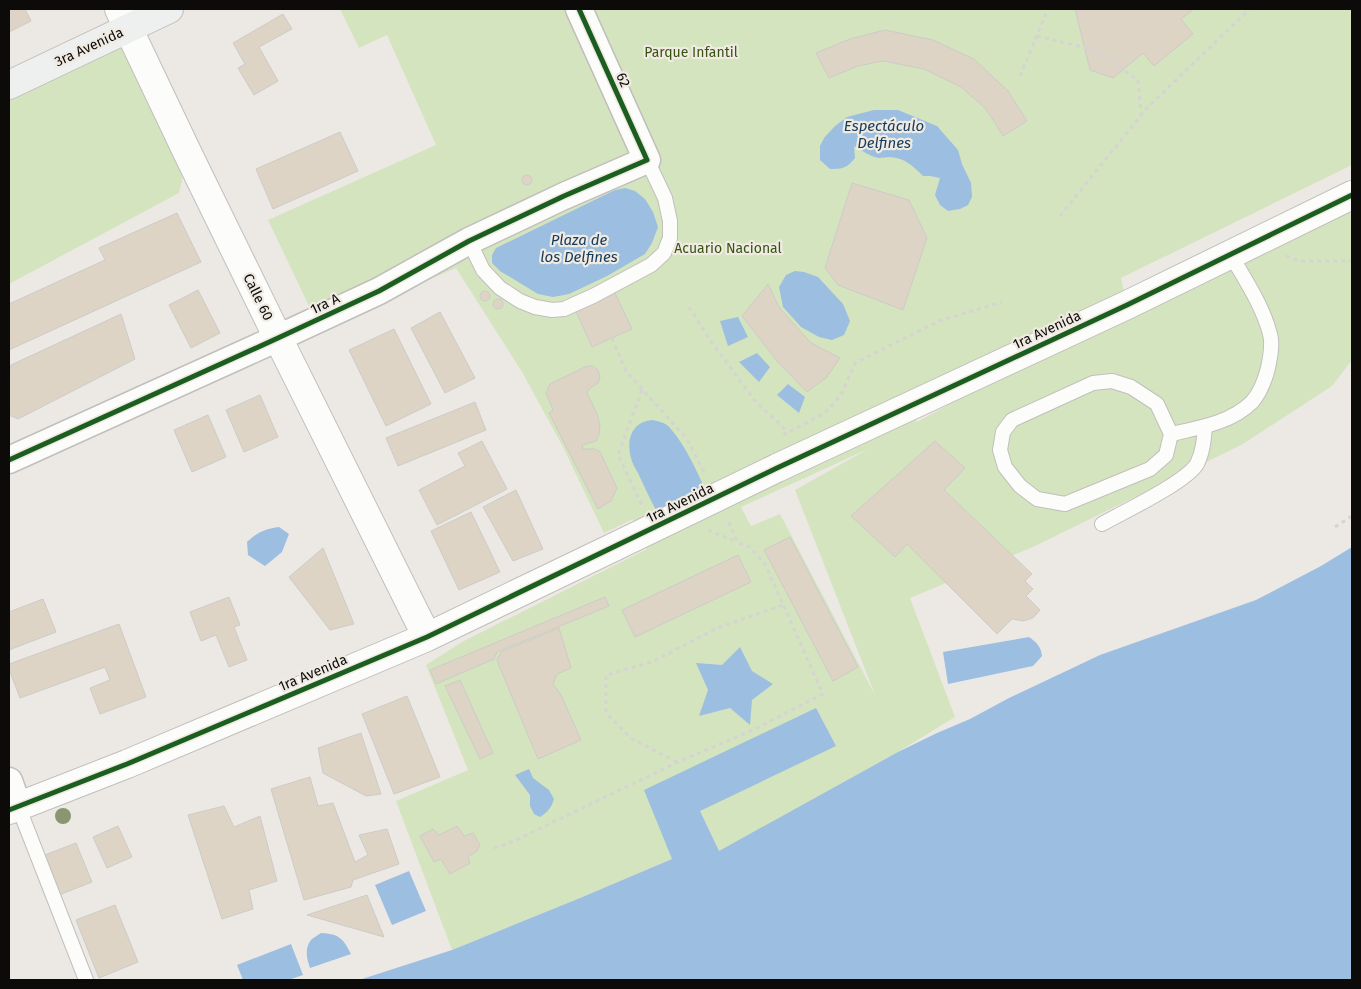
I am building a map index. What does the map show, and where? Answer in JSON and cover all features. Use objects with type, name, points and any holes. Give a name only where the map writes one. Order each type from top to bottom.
[{"type":"main road","name":"3ra Avenida","points":[[9,85],[123,19],[169,9]]},
{"type":"street","name":"62","points":[[579,9],[647,160]]},
{"type":"street","name":"Calle 60","points":[[123,19],[278,338],[427,637]]},
{"type":"street","name":"1ra A","points":[[9,460],[379,291],[469,241],[564,196],[647,160]]},
{"type":"street","name":"1ra Avenida","points":[[14,808],[127,764],[427,637],[777,468],[1127,305],[1352,195]]},
{"type":"street","points":[[9,781],[14,808]]},
{"type":"lane","points":[[469,241],[483,270],[500,288],[520,301],[535,307],[564,310],[651,265],[664,254],[670,238],[670,221],[666,198],[647,160]]},
{"type":"lane","points":[[1171,434],[1205,426],[1233,416],[1252,402],[1264,382],[1270,358],[1271,336],[1262,310],[1231,255]]},
{"type":"lane","points":[[1102,382],[1112,382],[1131,387],[1157,404],[1171,434],[1166,456],[1150,470],[1065,504],[1037,500],[1020,486],[1006,467],[1000,450],[1003,432],[1012,420],[1093,383],[1102,382]]},
{"type":"lane","points":[[1102,524],[1184,477],[1196,465],[1203,447],[1205,426]]},
{"type":"lane","points":[[14,808],[86,980]]},
{"type":"path","points":[[1020,76],[1048,9]]},
{"type":"path","points":[[1060,216],[1142,114],[1250,9]]},
{"type":"path","points":[[1037,36],[1094,50],[1138,80],[1142,114]]},
{"type":"path","points":[[1255,243],[1299,261],[1352,261]]},
{"type":"path","points":[[781,437],[825,413],[841,395],[855,363],[938,321],[1002,302]]},
{"type":"path","points":[[689,307],[710,340],[756,402],[788,432]]},
{"type":"path","points":[[612,338],[626,371],[687,439],[709,482]]},
{"type":"path","points":[[642,390],[618,455],[642,505]]},
{"type":"path","points":[[1335,527],[1352,516]]},
{"type":"path","points":[[727,518],[738,543]]},
{"type":"path","points":[[494,848],[512,842],[678,762],[753,730],[823,694],[765,564],[750,547],[705,529]]},
{"type":"path","points":[[678,762],[632,739],[606,713],[606,675],[652,662],[717,628],[783,605]]},
{"type":"green space","name":"Acuario Nacional","points":[[340,9],[1352,9],[1352,165],[1121,278],[1127,305],[1352,195],[1352,360],[1332,386],[1243,444],[1033,547],[910,598],[955,717],[898,752],[719,852],[672,859],[452,950],[396,801],[468,770],[426,665],[462,642],[647,549],[633,519],[604,533],[563,447],[522,372],[456,268],[319,327],[268,220],[436,145],[387,35],[359,48]],"holes":[[[1118,311],[917,422],[916,421],[925,400]],[[868,449],[795,490],[875,695],[780,514],[751,526],[741,507]]]},
{"type":"green space","points":[[128,29],[188,154],[179,193],[9,284],[9,85]]},
{"type":"water","name":"Espectáculo Delfines","points":[[874,110],[898,110],[937,126],[958,150],[971,183],[972,197],[968,205],[960,209],[948,211],[940,205],[935,195],[940,178],[923,176],[912,166],[900,159],[890,157],[879,158],[869,155],[854,146],[855,158],[844,167],[830,169],[820,160],[820,146],[824,138],[835,126],[847,117]]},
{"type":"water","name":"Plaza de los Delfines","points":[[625,188],[635,191],[645,199],[653,212],[658,227],[652,243],[645,254],[607,276],[569,294],[553,297],[538,294],[500,271],[492,263],[492,255],[496,248],[615,190]]},
{"type":"water","points":[[795,271],[818,277],[843,304],[850,321],[844,335],[832,340],[819,337],[801,327],[783,307],[779,287],[786,275]]},
{"type":"water","points":[[738,317],[748,337],[728,346],[720,321]]},
{"type":"water","points":[[757,353],[770,367],[759,382],[739,362]]},
{"type":"water","points":[[788,384],[805,397],[799,413],[777,395]]},
{"type":"water","points":[[652,420],[666,425],[676,435],[706,491],[657,512],[631,460],[629,444],[635,428],[645,421]]},
{"type":"water","points":[[279,527],[289,534],[282,552],[265,566],[248,555],[247,542],[262,532]]},
{"type":"water","points":[[1352,547],[1352,980],[359,980],[452,950],[672,859],[644,790],[816,708],[836,746],[700,811],[719,851],[898,752],[970,719],[1009,698],[1100,655],[1256,600],[1321,566]]},
{"type":"water","points":[[1029,637],[1038,645],[1042,656],[1033,666],[948,684],[943,652]]},
{"type":"water","points":[[740,647],[752,671],[773,684],[752,700],[750,725],[730,708],[699,716],[708,690],[696,663],[722,665]]},
{"type":"water","points":[[529,769],[533,778],[549,790],[554,799],[549,810],[540,817],[534,814],[530,806],[530,795],[515,775]]},
{"type":"water","points":[[409,871],[426,911],[392,925],[375,885]]},
{"type":"water","points":[[321,933],[332,934],[340,938],[351,954],[310,968],[307,958],[307,947],[311,940]]},
{"type":"water","points":[[291,944],[303,975],[288,980],[243,980],[237,965]]},
{"type":"building","points":[[9,9],[25,9],[31,21],[9,32]]},
{"type":"building","points":[[1075,9],[1194,9],[1181,19],[1193,34],[1154,66],[1143,53],[1113,78],[1090,70]]},
{"type":"building","points":[[283,14],[292,29],[259,47],[278,81],[254,95],[238,68],[245,64],[233,43]]},
{"type":"building","points":[[885,30],[933,40],[974,59],[1008,91],[1027,121],[1003,136],[986,109],[961,87],[924,69],[883,61],[858,66],[829,78],[816,53],[850,39]]},
{"type":"building","points":[[340,132],[358,171],[273,209],[256,169]]},
{"type":"building","points":[[525,175],[529,175],[532,180],[531,184],[525,185],[522,182],[522,178]]},
{"type":"building","points":[[852,183],[909,200],[927,238],[903,310],[838,285],[825,268]]},
{"type":"building","points":[[177,213],[201,262],[9,350],[9,304],[105,260],[99,248]]},
{"type":"building","points":[[768,284],[779,307],[811,343],[840,358],[826,378],[807,392],[777,361],[742,316]]},
{"type":"building","points":[[198,290],[220,333],[191,348],[169,305]]},
{"type":"building","points":[[483,291],[487,291],[490,296],[489,300],[483,301],[480,298],[480,294]]},
{"type":"building","points":[[614,291],[632,329],[592,347],[575,309]]},
{"type":"building","points":[[496,299],[500,299],[503,304],[502,308],[496,309],[493,306],[493,302]]},
{"type":"building","points":[[440,312],[475,378],[445,393],[411,328]]},
{"type":"building","points":[[121,314],[135,359],[18,419],[9,415],[9,374],[11,365]]},
{"type":"building","points":[[394,329],[431,404],[386,426],[349,350]]},
{"type":"building","points":[[587,366],[593,366],[598,370],[600,377],[598,383],[589,389],[587,393],[597,414],[600,426],[596,441],[582,445],[583,449],[595,449],[600,452],[617,488],[611,501],[598,509],[549,413],[553,410],[546,393],[550,384]]},
{"type":"building","points":[[260,395],[278,437],[244,452],[226,410]]},
{"type":"building","points":[[475,402],[486,430],[398,466],[386,438]]},
{"type":"building","points":[[208,415],[226,457],[192,472],[174,430]]},
{"type":"building","points":[[482,441],[507,489],[437,525],[419,490],[465,466],[458,453]]},
{"type":"building","points":[[935,441],[965,468],[944,490],[1032,574],[1025,581],[1033,589],[1026,596],[1040,610],[1033,618],[1023,621],[1012,619],[997,634],[907,544],[895,557],[851,516]]},
{"type":"building","points":[[516,490],[543,549],[513,561],[483,507]]},
{"type":"building","points":[[471,512],[500,572],[459,590],[431,531]]},
{"type":"building","points":[[790,537],[858,667],[833,681],[764,550]]},
{"type":"building","points":[[323,548],[354,624],[330,630],[289,577]]},
{"type":"building","points":[[738,555],[751,582],[635,637],[622,610]]},
{"type":"building","points":[[229,597],[240,625],[234,627],[247,660],[229,667],[216,635],[201,641],[190,612]]},
{"type":"building","points":[[605,597],[609,606],[497,652],[494,659],[436,684],[430,670]]},
{"type":"building","points":[[43,599],[56,632],[9,650],[9,612]]},
{"type":"building","points":[[119,624],[146,697],[100,714],[90,688],[110,680],[105,667],[20,698],[9,669],[9,664]]},
{"type":"building","points":[[559,628],[571,668],[557,674],[553,684],[561,695],[581,740],[538,759],[497,660],[501,652]]},
{"type":"building","points":[[460,680],[493,753],[480,759],[445,686]]},
{"type":"building","points":[[407,696],[440,777],[394,794],[362,714]]},
{"type":"building","points":[[361,733],[381,794],[366,796],[323,773],[318,748]]},
{"type":"building","points":[[310,777],[318,806],[333,803],[355,862],[368,855],[359,835],[387,829],[399,864],[353,880],[351,887],[304,900],[271,789]]},
{"type":"building","points":[[224,806],[234,827],[260,816],[277,881],[249,890],[253,909],[222,919],[188,815]]},
{"type":"building","points":[[118,826],[132,857],[107,868],[93,837]]},
{"type":"building","points":[[457,826],[464,836],[473,833],[480,845],[477,851],[468,857],[470,863],[450,874],[441,859],[434,862],[420,836],[433,829],[439,835]]},
{"type":"building","points":[[76,843],[92,882],[59,895],[42,856]]},
{"type":"building","points":[[367,895],[384,937],[307,915]]},
{"type":"building","points":[[115,905],[138,962],[99,978],[76,920]]},
{"type":"cycle path","points":[[9,460],[379,291],[469,241],[564,196],[647,160],[579,9]]},
{"type":"cycle path","points":[[9,810],[127,764],[427,637],[777,468],[1127,305],[1352,195]]},
{"type":"park label","name":"Parque Infantil","points":[[691,52]]}]
